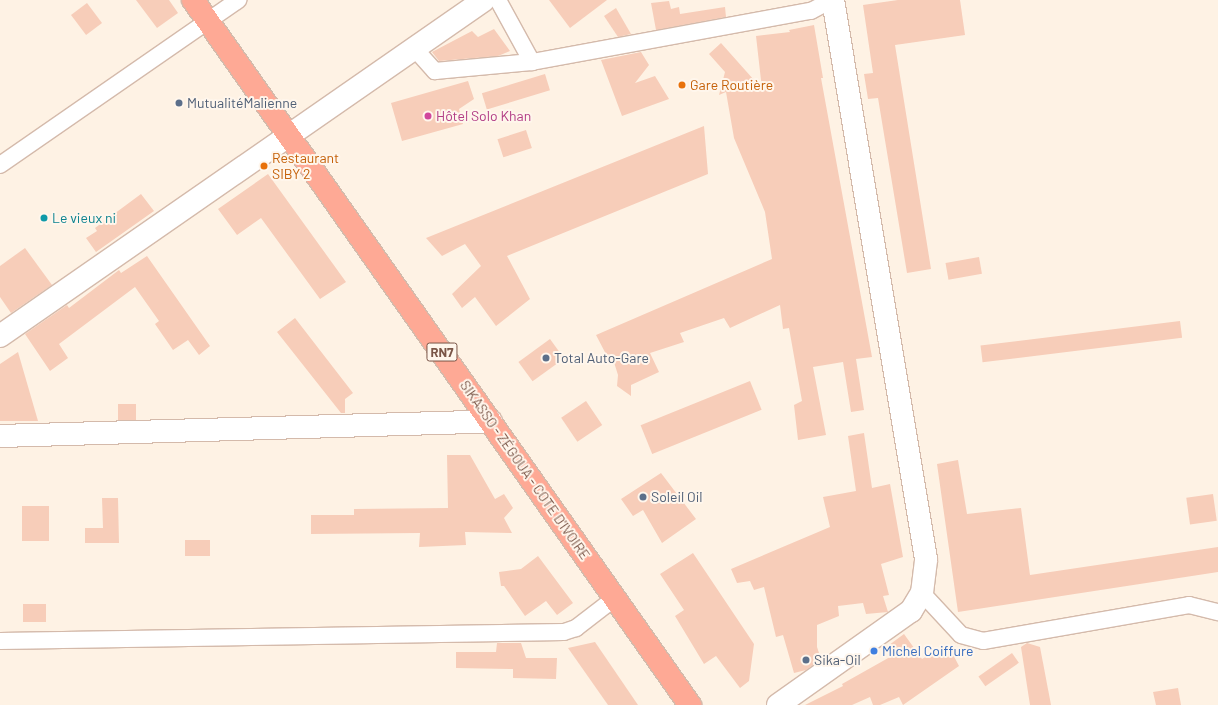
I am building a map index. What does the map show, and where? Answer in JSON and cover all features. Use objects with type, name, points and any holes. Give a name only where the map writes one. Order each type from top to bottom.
[{"type":"highway","name":"SIKASSO - ZÉGOUA - COTE D'IVOIRE","points":[[193,0],[690,705]]},
{"type":"street","points":[[0,165],[238,0]]},
{"type":"street","points":[[0,336],[484,0]]},
{"type":"street","points":[[498,0],[532,62]]},
{"type":"street","points":[[415,49],[435,71],[532,62],[811,11],[832,0],[926,559],[922,593],[911,611],[778,705]]},
{"type":"street","points":[[0,436],[491,421]]},
{"type":"street","points":[[922,593],[961,635],[983,641],[1189,605],[1218,612]]},
{"type":"street","points":[[0,641],[564,632],[576,628],[615,598]]},
{"type":"building","points":[[136,0],[169,0],[178,13],[157,28]]},
{"type":"building","points":[[549,0],[607,0],[570,28]]},
{"type":"building","points":[[898,0],[960,0],[965,35],[895,45],[931,269],[907,273],[878,98],[868,99],[864,74],[873,73],[863,5]]},
{"type":"building","points":[[669,1],[671,9],[679,7],[680,14],[725,7],[726,17],[656,30],[651,3]]},
{"type":"building","points":[[87,3],[102,23],[86,35],[71,15]]},
{"type":"building","points":[[616,8],[631,34],[618,37],[604,16]]},
{"type":"building","points":[[814,25],[823,78],[821,78],[872,357],[856,359],[864,410],[851,412],[843,362],[813,367],[826,435],[798,440],[794,405],[802,401],[789,328],[783,329],[780,305],[730,328],[724,318],[680,333],[684,342],[650,353],[659,372],[631,385],[631,396],[617,386],[618,375],[612,356],[608,358],[596,335],[772,259],[765,212],[734,138],[726,92],[719,95],[725,72],[709,54],[721,43],[762,89],[756,36],[790,32],[789,30]]},
{"type":"building","points":[[494,29],[510,51],[498,56],[439,61],[432,52],[472,31],[478,37]]},
{"type":"building","points":[[641,52],[649,65],[635,83],[655,76],[669,99],[622,116],[601,60]]},
{"type":"building","points":[[545,74],[550,90],[487,110],[482,93]]},
{"type":"building","name":"Hôtel Solo Khan","points":[[468,81],[474,99],[459,109],[463,124],[402,141],[391,103]]},
{"type":"building","points":[[704,126],[708,174],[507,256],[530,299],[496,326],[475,297],[462,308],[452,294],[481,266],[465,244],[442,256],[426,238]]},
{"type":"building","points":[[526,130],[532,148],[503,157],[497,139]]},
{"type":"building","points":[[268,174],[346,282],[320,299],[261,218],[237,235],[218,209]]},
{"type":"building","points":[[141,194],[154,211],[96,252],[86,238],[97,231],[95,228]]},
{"type":"building","points":[[25,248],[52,285],[11,313],[0,297],[0,266]]},
{"type":"building","points":[[147,256],[210,346],[199,355],[188,340],[173,350],[155,324],[159,321],[135,287],[59,344],[68,358],[50,371],[25,334],[67,305],[69,308],[119,270],[121,273]]},
{"type":"building","points":[[979,257],[982,274],[948,280],[946,263]]},
{"type":"building","points":[[295,318],[353,393],[345,399],[345,413],[341,413],[277,332]]},
{"type":"building","points":[[1180,321],[1182,338],[983,362],[980,345]]},
{"type":"building","points":[[550,339],[564,358],[533,381],[518,362]]},
{"type":"building","points":[[18,352],[38,421],[0,421],[0,364]]},
{"type":"building","points":[[750,381],[762,410],[652,454],[641,425]]},
{"type":"building","points":[[586,401],[602,425],[577,442],[561,418]]},
{"type":"building","points":[[118,404],[136,404],[136,420],[118,420]]},
{"type":"building","points":[[864,433],[872,488],[890,484],[903,557],[881,564],[889,595],[883,596],[888,612],[866,614],[863,603],[838,606],[839,616],[817,625],[817,647],[821,659],[806,670],[794,673],[783,635],[776,637],[764,587],[754,590],[750,581],[737,583],[731,569],[830,527],[823,497],[856,491],[848,436]]},
{"type":"building","points":[[447,455],[470,455],[495,499],[504,494],[513,508],[504,518],[512,533],[465,532],[466,545],[419,547],[420,533],[311,534],[311,515],[354,515],[354,509],[448,508]]},
{"type":"building","points":[[958,460],[967,514],[1021,508],[1030,575],[1218,547],[1218,572],[958,612],[937,464]]},
{"type":"building","points":[[661,473],[696,519],[662,543],[643,510],[633,516],[621,499]]},
{"type":"building","points":[[1213,494],[1217,521],[1190,524],[1186,498]]},
{"type":"building","points":[[102,498],[118,498],[119,543],[85,543],[85,528],[103,528]]},
{"type":"building","points":[[22,506],[49,506],[49,541],[22,541]]},
{"type":"building","points":[[185,540],[210,540],[210,556],[185,556]]},
{"type":"building","points":[[693,553],[754,644],[749,681],[740,688],[716,656],[704,664],[675,616],[684,610],[660,574]]},
{"type":"building","points":[[538,556],[573,603],[557,615],[546,601],[525,616],[504,586],[501,586],[499,572],[521,569]]},
{"type":"building","points":[[23,604],[46,604],[46,622],[23,622]]},
{"type":"building","points":[[904,634],[922,659],[948,645],[959,666],[903,705],[899,697],[880,705],[873,705],[870,697],[852,705],[805,705],[843,686],[842,684],[890,657],[885,648]]},
{"type":"building","points":[[595,642],[638,705],[608,705],[568,648]]},
{"type":"building","points":[[497,643],[521,643],[526,658],[557,658],[556,679],[513,678],[513,669],[456,668],[456,652],[496,652]]},
{"type":"building","points":[[1027,643],[1040,647],[1051,705],[1030,705],[1021,647]]},
{"type":"building","points":[[1012,653],[1019,663],[985,686],[978,677]]},
{"type":"building","points":[[1178,688],[1181,705],[1156,705],[1153,692]]},
{"type":"place","name":"Gare Routière","points":[[682,85]]},
{"type":"place","name":"MutualitéMalienne","points":[[179,103]]},
{"type":"place","name":"Hôtel Solo Khan","points":[[428,116]]},
{"type":"place","name":"Restaurant SIBY 2","points":[[264,166]]},
{"type":"place","name":"Le vieux ni","points":[[44,218]]},
{"type":"place","name":"Total Auto-Gare","points":[[546,358]]},
{"type":"place","name":"Soleil Oil","points":[[643,497]]},
{"type":"place","name":"Michel Coiffure","points":[[874,651]]},
{"type":"place","name":"Sika-Oil","points":[[806,660]]}]
